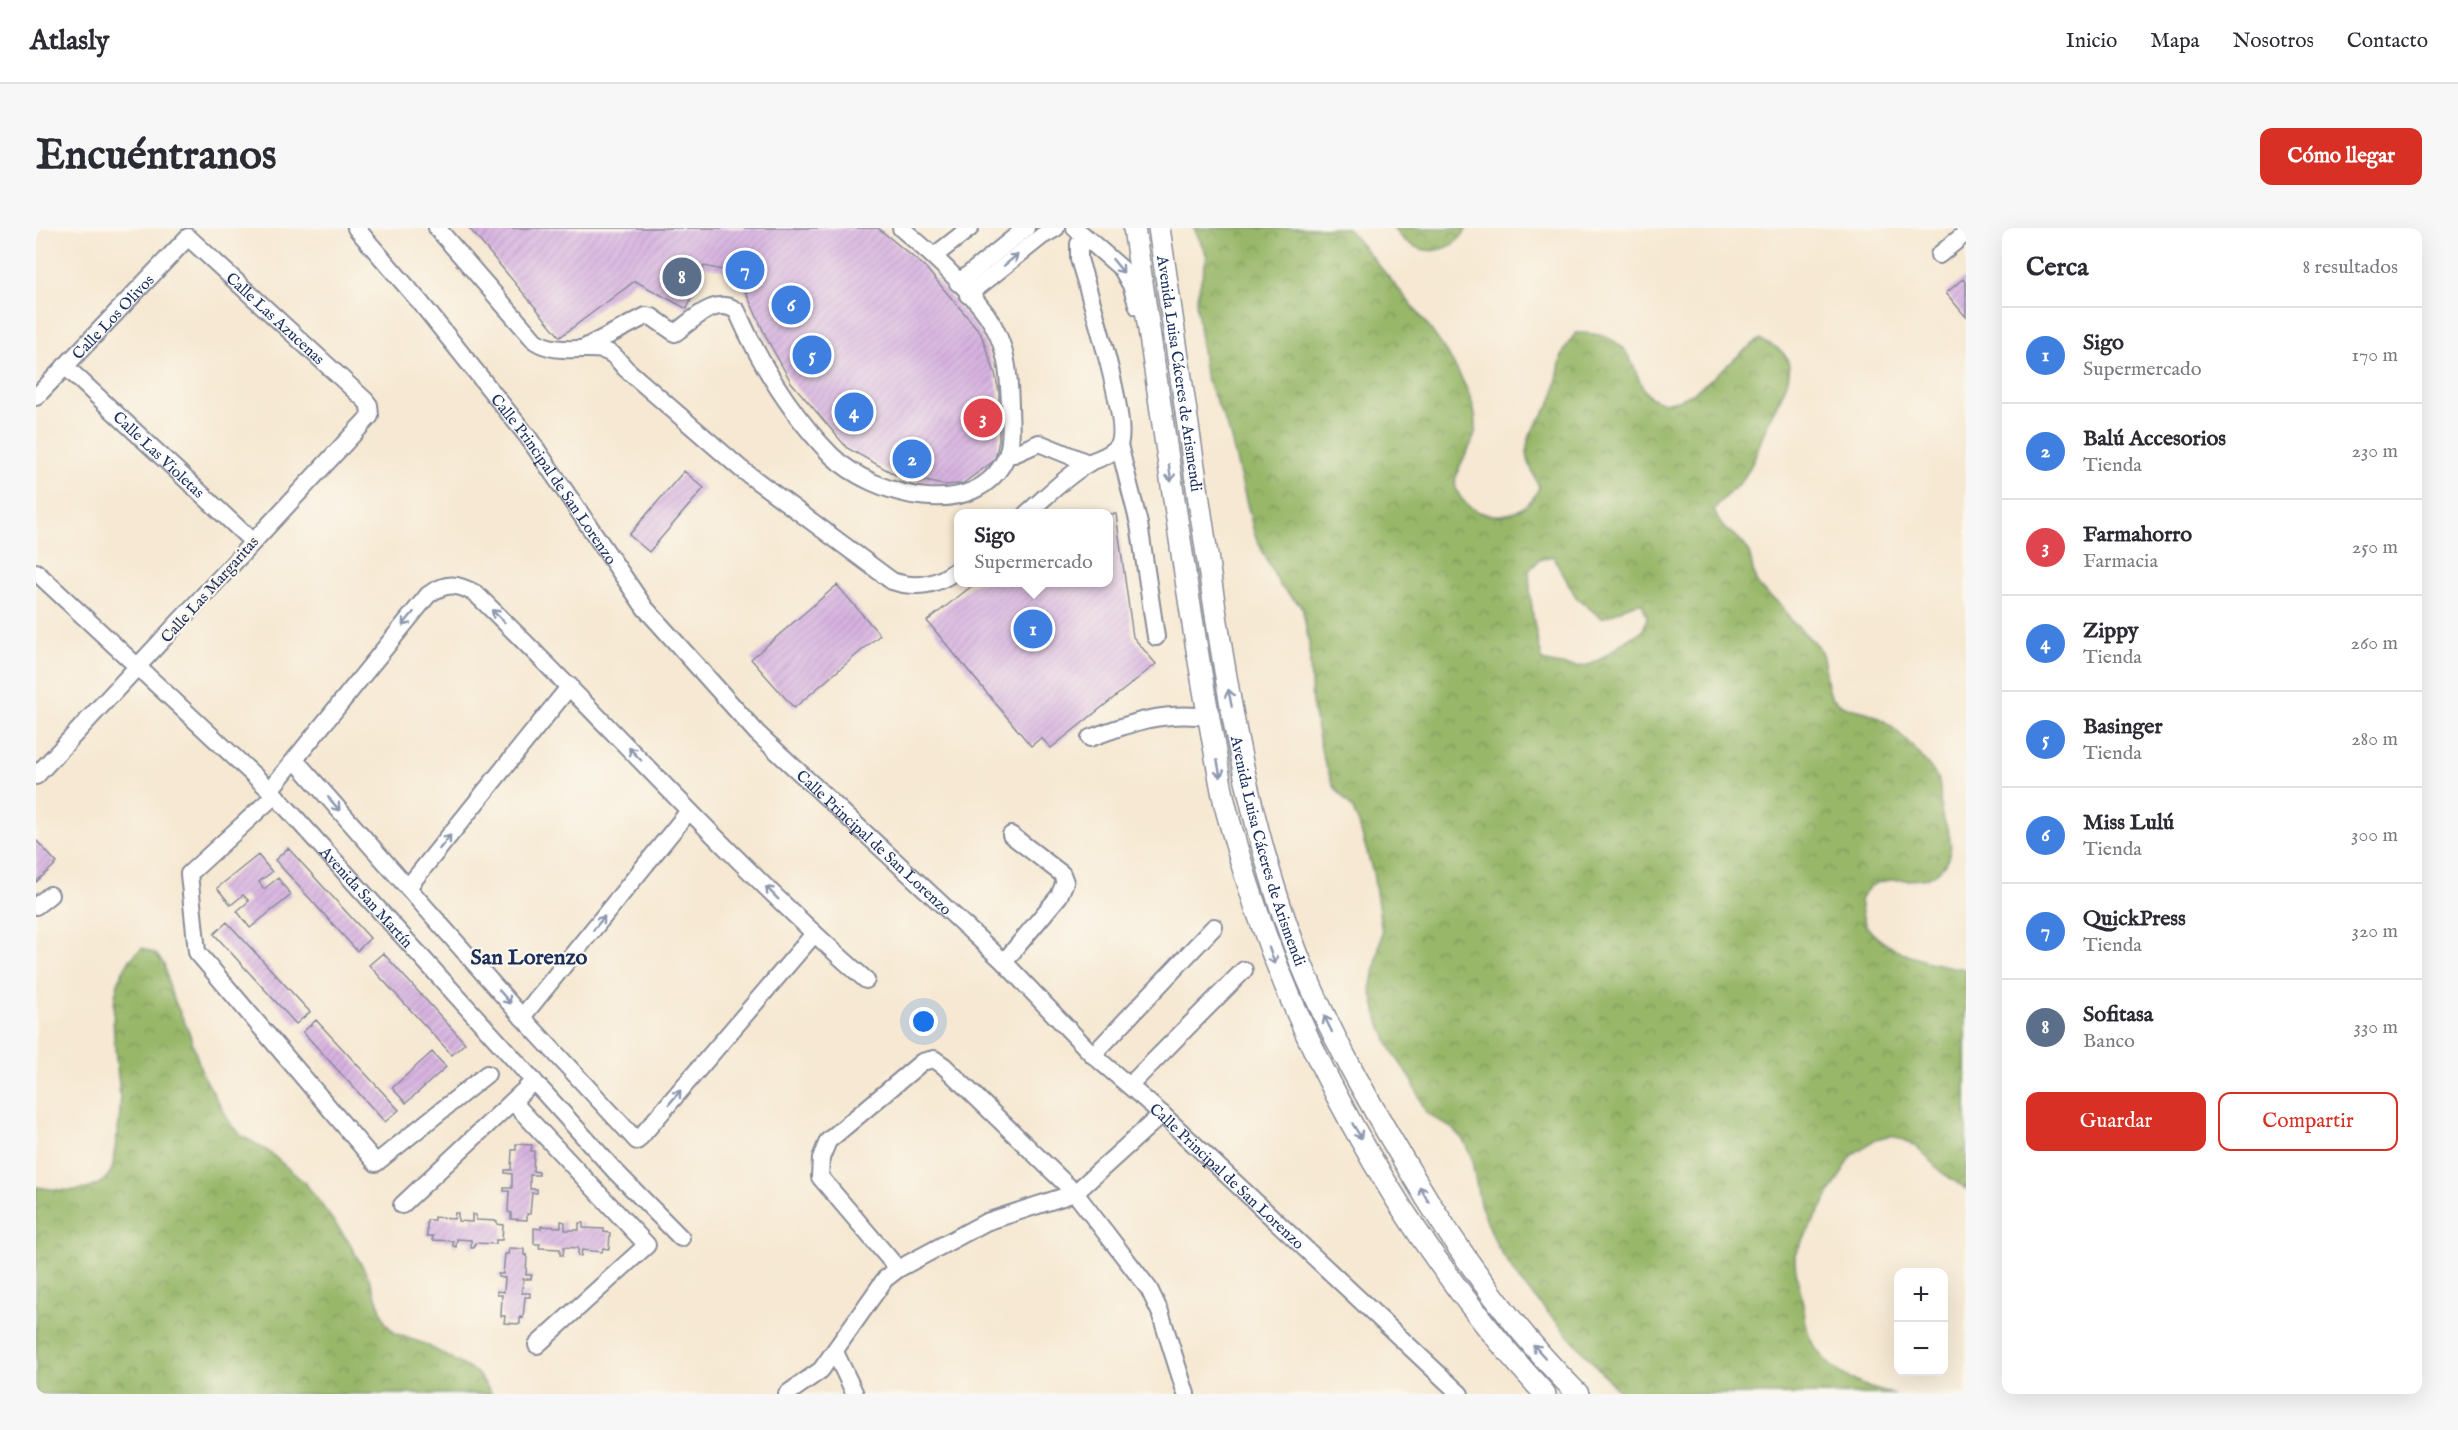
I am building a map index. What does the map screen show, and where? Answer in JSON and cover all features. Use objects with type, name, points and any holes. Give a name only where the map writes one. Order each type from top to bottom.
[{"type":"main road","name":"Avenida Luisa Cáceres de Arismendi","points":[[1134,228],[1209,717],[1227,813],[1277,971],[1323,1070],[1415,1229],[1477,1317],[1545,1394]]},
{"type":"main road","name":"Avenida Luisa Cáceres de Arismendi","points":[[1159,228],[1227,685],[1251,807],[1297,952],[1346,1059],[1436,1216],[1497,1302],[1578,1394]]},
{"type":"street","name":"Calle Principal de San Lorenzo","points":[[356,228],[420,302],[528,437],[645,608],[757,733],[1004,962],[1093,1055],[1162,1114],[1460,1394]]},
{"type":"street","points":[[437,228],[535,341],[557,350],[582,349],[612,354],[626,369],[741,469],[892,581],[910,587],[921,586],[954,571]]},
{"type":"street","points":[[582,349],[646,316],[652,317],[675,333],[720,304],[730,306],[737,311],[766,370],[782,396],[832,456],[854,473],[888,489],[914,495],[944,497],[964,495],[986,484],[999,470],[1008,453],[1010,371],[1003,347],[987,316],[934,256],[901,228]]},
{"type":"street","points":[[934,256],[970,228]]},
{"type":"street","points":[[964,289],[1026,228]]},
{"type":"street","points":[[964,289],[1056,228]]},
{"type":"street","points":[[1156,636],[1139,524],[1119,446],[1122,432],[1121,417],[1079,259],[1081,233],[1112,258],[1131,285],[1164,432]]},
{"type":"street","points":[[1939,255],[1966,233]]},
{"type":"street","name":"Calle Los Olivos","points":[[36,397],[188,237]]},
{"type":"street","name":"Calle Las Azucenas","points":[[188,237],[365,400]]},
{"type":"street","name":"Calle Las Violetas","points":[[65,366],[253,542]]},
{"type":"street","name":"Calle Las Margaritas","points":[[36,776],[370,417],[369,405],[365,400]]},
{"type":"street","points":[[1008,453],[1014,454],[1039,443],[1088,463]]},
{"type":"street","points":[[1031,509],[1088,463],[1103,458],[1119,446]]},
{"type":"street","name":"Avenida San Martín","points":[[36,572],[272,792],[615,1171],[681,1238]]},
{"type":"street","points":[[487,1074],[376,1163],[197,952],[189,874],[272,792],[414,612],[440,587],[452,584],[476,594],[570,686],[689,811],[814,934],[866,980]]},
{"type":"street","points":[[408,887],[570,686]]},
{"type":"street","points":[[1090,738],[1144,718],[1183,714],[1209,717]]},
{"type":"street","points":[[295,760],[522,1017],[637,1141],[814,934]]},
{"type":"street","points":[[522,1017],[689,811]]},
{"type":"street","points":[[1004,962],[1059,896],[1065,882],[1062,874],[1011,835]]},
{"type":"street","points":[[36,906],[50,895]]},
{"type":"street","points":[[1093,1055],[1214,927]]},
{"type":"street","points":[[1130,1085],[1244,970]]},
{"type":"street","points":[[898,1269],[820,1177],[821,1158],[828,1141],[922,1062],[934,1059],[944,1066],[1075,1193],[1149,1289],[1160,1312],[1186,1394]]},
{"type":"street","points":[[402,1205],[534,1081]]},
{"type":"street","points":[[513,1102],[647,1245],[537,1344]]},
{"type":"street","points":[[787,1394],[821,1370],[885,1279],[898,1269],[986,1222],[1075,1193],[1162,1114]]},
{"type":"street","points":[[835,1352],[855,1394]]},
{"type":"green space","points":[[1194,228],[1347,228],[1424,321],[1460,375],[1471,400],[1476,423],[1473,441],[1456,475],[1455,483],[1464,502],[1474,510],[1486,514],[1499,515],[1523,508],[1539,487],[1528,458],[1528,442],[1532,431],[1553,397],[1563,353],[1576,333],[1599,335],[1615,342],[1625,351],[1642,386],[1649,395],[1659,401],[1671,402],[1698,390],[1759,340],[1775,347],[1785,355],[1789,365],[1789,376],[1752,464],[1742,481],[1714,510],[1723,527],[1738,538],[1746,548],[1760,588],[1780,604],[1789,618],[1820,650],[1824,660],[1826,683],[1834,699],[1844,706],[1874,715],[1891,726],[1921,756],[1939,783],[1941,811],[1951,847],[1948,858],[1941,869],[1932,876],[1912,880],[1891,880],[1871,886],[1860,900],[1867,927],[1887,945],[1912,957],[1966,969],[1966,1189],[1941,1172],[1918,1148],[1904,1140],[1891,1135],[1876,1139],[1852,1155],[1795,1254],[1807,1330],[1818,1351],[1826,1361],[1847,1377],[1870,1388],[1895,1394],[1621,1394],[1519,1280],[1497,1246],[1480,1204],[1471,1156],[1463,1140],[1453,1129],[1426,1113],[1412,1080],[1393,1053],[1379,1022],[1371,990],[1382,932],[1373,873],[1358,821],[1352,808],[1333,785],[1322,754],[1312,703],[1309,643],[1302,607],[1280,586],[1255,536],[1229,431],[1205,375],[1196,301],[1207,256]],"holes":[[[1553,556],[1576,597],[1601,618],[1631,605],[1642,603],[1647,617],[1643,631],[1589,665],[1563,665],[1543,661],[1533,616],[1529,571],[1539,560]]]},
{"type":"green space","points":[[1394,228],[1467,228],[1451,245],[1431,250],[1411,245]]},
{"type":"green space","points":[[142,948],[156,954],[164,964],[171,993],[189,1032],[202,1073],[232,1126],[242,1136],[268,1151],[306,1184],[348,1241],[370,1280],[386,1324],[396,1334],[425,1344],[477,1373],[492,1394],[36,1394],[36,1187],[82,1190],[99,1184],[111,1171],[120,1111],[113,1019],[115,998],[119,979],[128,962]]},
{"type":"building","points":[[469,228],[878,228],[925,267],[980,332],[995,373],[999,392],[999,440],[995,460],[962,484],[944,485],[896,475],[847,448],[791,382],[768,341],[737,273],[704,266],[687,309],[635,281],[560,337]]},
{"type":"building","points":[[1963,279],[1966,282],[1966,317],[1946,293]]},
{"type":"building","points":[[684,471],[704,488],[649,552],[629,535]]},
{"type":"building","points":[[1113,514],[1116,514],[1133,637],[1156,664],[1051,748],[1041,738],[1031,746],[927,621],[971,587],[1113,587]]},
{"type":"building","points":[[837,585],[880,635],[794,708],[751,659]]},
{"type":"building","points":[[36,840],[57,863],[36,882]]},
{"type":"building","points":[[288,848],[370,938],[357,951],[275,860]]},
{"type":"building","points":[[258,855],[272,872],[259,882],[264,889],[278,878],[291,895],[250,928],[237,911],[249,901],[243,895],[231,905],[217,888]]},
{"type":"building","points":[[227,922],[310,1012],[296,1024],[214,934]]},
{"type":"building","points":[[383,953],[465,1043],[452,1055],[369,965]]},
{"type":"building","points":[[316,1020],[399,1110],[385,1122],[303,1032]]},
{"type":"building","points":[[432,1052],[446,1067],[406,1103],[392,1088]]},
{"type":"building","points":[[516,1144],[532,1145],[533,1171],[539,1172],[539,1175],[530,1175],[530,1189],[537,1189],[537,1193],[532,1193],[530,1214],[527,1214],[527,1220],[511,1219],[511,1213],[508,1212],[509,1191],[504,1191],[504,1188],[512,1188],[512,1174],[505,1173],[505,1170],[511,1170],[512,1150],[516,1150]]},
{"type":"building","points":[[455,1213],[458,1213],[458,1221],[472,1222],[472,1214],[476,1215],[476,1220],[497,1221],[497,1224],[503,1225],[502,1240],[496,1240],[496,1244],[475,1243],[474,1248],[471,1248],[471,1240],[457,1239],[456,1247],[453,1246],[453,1241],[432,1240],[433,1236],[427,1236],[427,1220],[434,1220],[434,1217],[454,1219]]},
{"type":"building","points":[[561,1221],[565,1222],[565,1230],[579,1230],[579,1223],[583,1223],[583,1228],[604,1229],[604,1232],[610,1233],[609,1249],[603,1248],[602,1252],[582,1250],[581,1256],[578,1256],[578,1248],[564,1247],[563,1255],[560,1255],[560,1249],[539,1248],[540,1244],[534,1244],[534,1228],[561,1227]]},
{"type":"building","points":[[509,1248],[524,1249],[524,1255],[527,1255],[526,1275],[532,1275],[531,1279],[523,1279],[522,1293],[530,1293],[530,1297],[525,1297],[523,1318],[520,1317],[520,1324],[504,1323],[505,1316],[501,1316],[502,1295],[497,1295],[497,1291],[504,1292],[505,1278],[498,1277],[498,1274],[503,1274],[505,1254],[508,1254]]},
{"type":"place","name":"QuickPress","points":[[745,270]]},
{"type":"place","name":"Sofitasa","points":[[682,277]]},
{"type":"place","name":"Miss Lulú","points":[[791,305]]},
{"type":"place","name":"Basinger","points":[[812,355]]},
{"type":"place","name":"Zippy","points":[[854,412]]},
{"type":"place","name":"Farmahorro","points":[[983,418]]},
{"type":"place","name":"Balú Accesorios","points":[[912,459]]},
{"type":"place","name":"Sigo","points":[[1033,629]]},
{"type":"district","name":"San Lorenzo","points":[[529,956]]}]
